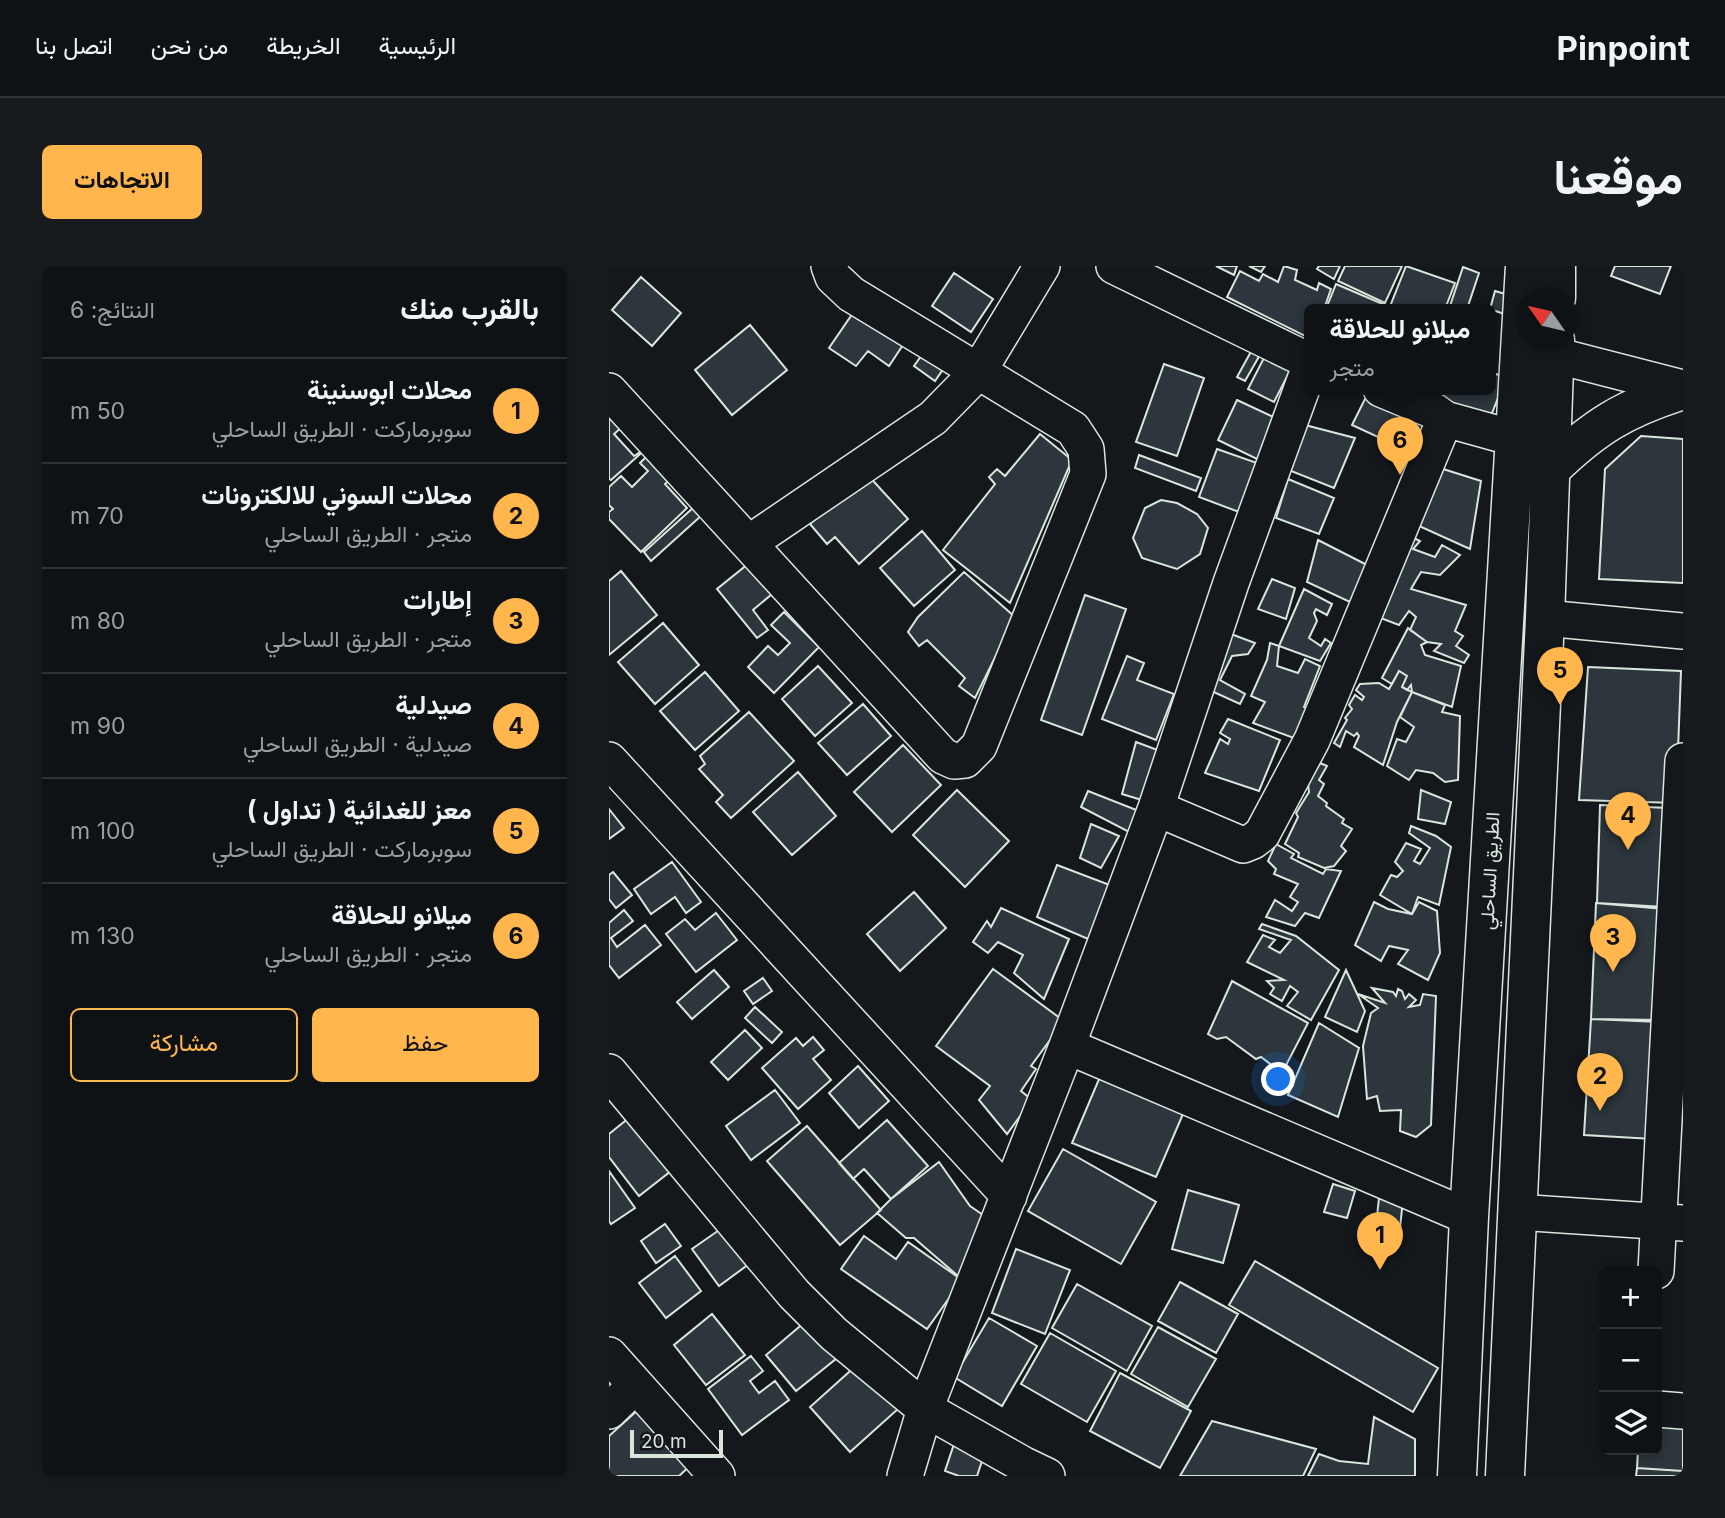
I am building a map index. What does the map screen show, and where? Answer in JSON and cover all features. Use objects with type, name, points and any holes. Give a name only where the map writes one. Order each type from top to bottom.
[{"type":"highway","name":"الطريق الساحلي","points":[[1525,266],[1530,287]]},
{"type":"highway","points":[[1556,266],[1556,287]]},
{"type":"highway","name":"الطريق الساحلي","points":[[1457,1476],[1469,1217],[1517,439],[1543,350]]},
{"type":"highway","name":"الطريق الساحلي","points":[[1505,1476],[1551,469],[1544,350]]},
{"type":"highway","points":[[1551,469],[1579,441],[1611,419],[1649,400],[1683,389]]},
{"type":"street","points":[[609,391],[943,756],[954,761],[965,760],[979,746],[1088,474],[1086,449],[1073,429],[851,294],[833,278],[829,266]]},
{"type":"street","points":[[748,543],[933,418],[978,372],[1042,266]]},
{"type":"street","points":[[1114,266],[1304,358]]},
{"type":"street","points":[[1554,350],[1683,389]]},
{"type":"street","points":[[905,1476],[925,1409],[1067,1046],[1156,808],[1235,571],[1304,383]]},
{"type":"street","points":[[1395,395],[1434,411],[1445,419],[1517,439]]},
{"type":"street","points":[[1156,808],[1243,845],[1262,834],[1312,740],[1445,419]]},
{"type":"street","points":[[1545,618],[1683,631]]},
{"type":"street","points":[[609,760],[1009,1196]]},
{"type":"street","points":[[1658,1266],[1671,1223],[1683,761]]},
{"type":"street","points":[[1067,1046],[1469,1217]]},
{"type":"street","points":[[609,1072],[794,1294],[834,1334],[925,1409],[1031,1472]]},
{"type":"street","points":[[1517,1212],[1671,1223]]},
{"type":"street","points":[[609,1355],[717,1476]]},
{"type":"street","points":[[609,1411],[635,1386]]},
{"type":"street","points":[[1662,1409],[1683,1411]]},
{"type":"building","points":[[1216,266],[1237,266],[1234,275]]},
{"type":"building","points":[[1249,266],[1265,266],[1261,272]]},
{"type":"building","points":[[1284,266],[1297,270],[1295,280],[1317,290],[1319,283],[1331,289],[1326,304],[1304,304],[1304,336],[1227,297],[1240,271],[1259,281],[1263,274],[1278,282]]},
{"type":"building","points":[[1319,266],[1340,266],[1334,279],[1317,269]]},
{"type":"building","points":[[1345,266],[1402,266],[1385,303],[1338,281]]},
{"type":"building","points":[[1406,266],[1455,283],[1447,304],[1391,304]]},
{"type":"building","points":[[1615,266],[1671,266],[1660,294],[1611,276]]},
{"type":"building","points":[[1463,267],[1479,273],[1469,304],[1451,304]]},
{"type":"building","points":[[954,273],[993,299],[971,332],[932,306]]},
{"type":"building","points":[[641,277],[681,313],[652,346],[612,310]]},
{"type":"building","points":[[1336,284],[1383,304],[1328,304]]},
{"type":"building","points":[[1495,291],[1509,295],[1504,314],[1496,311],[1496,304],[1491,304]]},
{"type":"building","points":[[855,310],[909,336],[889,366],[868,351],[856,366],[829,348]]},
{"type":"building","points":[[750,325],[787,370],[732,415],[695,370]]},
{"type":"building","points":[[929,345],[950,359],[935,381],[914,366]]},
{"type":"building","points":[[1253,348],[1261,353],[1245,381],[1237,377]]},
{"type":"building","points":[[1268,350],[1294,363],[1274,402],[1248,389]]},
{"type":"building","points":[[1164,364],[1204,378],[1177,456],[1136,442]]},
{"type":"building","points":[[1496,374],[1506,378],[1490,418],[1440,398],[1441,395],[1496,395]]},
{"type":"building","points":[[1367,395],[1387,395],[1434,411],[1417,455],[1352,425]]},
{"type":"building","points":[[1237,400],[1280,420],[1261,461],[1218,440]]},
{"type":"building","points":[[609,412],[622,427],[614,434],[634,456],[648,447],[611,480],[609,479]]},
{"type":"building","points":[[1301,424],[1355,438],[1334,488],[1286,469]]},
{"type":"building","points":[[1040,434],[1072,460],[1010,603],[943,550],[995,484],[989,477],[997,469],[1005,476]]},
{"type":"building","points":[[1641,436],[1683,439],[1683,583],[1599,579],[1605,469]]},
{"type":"building","points":[[1217,449],[1257,463],[1239,512],[1199,497]]},
{"type":"building","points":[[651,452],[674,476],[665,484],[687,508],[641,552],[609,519],[609,512],[613,509],[609,505],[609,487],[621,476],[632,487],[648,471],[640,463]]},
{"type":"building","points":[[1139,455],[1201,478],[1196,491],[1135,468]]},
{"type":"building","points":[[1440,468],[1481,481],[1470,549],[1419,526]]},
{"type":"building","points":[[866,473],[908,519],[859,564],[835,537],[827,544],[810,524]]},
{"type":"building","points":[[1288,479],[1334,498],[1319,534],[1276,518]]},
{"type":"building","points":[[1161,500],[1177,503],[1197,514],[1208,528],[1200,554],[1177,569],[1142,558],[1133,538],[1145,508]]},
{"type":"building","points":[[694,507],[702,515],[651,561],[644,552]]},
{"type":"building","points":[[922,531],[955,570],[914,606],[880,568]]},
{"type":"building","points":[[1404,533],[1420,541],[1413,549],[1435,557],[1442,545],[1460,555],[1440,575],[1421,572],[1411,589],[1466,605],[1455,631],[1463,636],[1456,646],[1469,655],[1464,663],[1434,651],[1441,644],[1427,642],[1410,630],[1416,617],[1409,611],[1399,625],[1370,614]]},
{"type":"building","points":[[1318,540],[1369,566],[1350,602],[1307,582]]},
{"type":"building","points":[[748,564],[772,594],[753,610],[768,630],[757,638],[717,589]]},
{"type":"building","points":[[621,571],[657,615],[609,655],[609,581]]},
{"type":"building","points":[[964,572],[1015,617],[975,698],[959,686],[965,678],[927,640],[919,646],[908,632],[918,617]]},
{"type":"building","points":[[1272,579],[1295,588],[1286,619],[1258,609]]},
{"type":"building","points":[[1304,589],[1332,604],[1327,615],[1316,609],[1314,613],[1317,621],[1309,638],[1321,646],[1325,639],[1331,643],[1320,661],[1279,646]]},
{"type":"building","points":[[1085,595],[1126,609],[1082,735],[1041,720]]},
{"type":"building","points":[[784,612],[819,647],[774,693],[748,667],[768,646],[778,655],[790,643],[771,625]]},
{"type":"building","points":[[663,623],[699,665],[655,704],[618,662]]},
{"type":"building","points":[[1408,628],[1427,642],[1421,645],[1425,655],[1461,666],[1452,707],[1412,692],[1411,685],[1407,690],[1402,687],[1407,676],[1399,671],[1392,684],[1382,678]]},
{"type":"building","points":[[1231,634],[1255,643],[1248,654],[1232,656],[1220,680],[1245,694],[1240,704],[1207,689]]},
{"type":"building","points":[[1270,643],[1279,646],[1277,666],[1298,673],[1305,659],[1320,666],[1304,707],[1316,713],[1302,741],[1253,723],[1265,702],[1251,696],[1267,660]]},
{"type":"building","points":[[1127,656],[1144,663],[1137,680],[1174,694],[1156,740],[1102,719]]},
{"type":"building","points":[[818,666],[852,703],[815,736],[782,699]]},
{"type":"building","points":[[1588,667],[1681,671],[1676,803],[1579,800]]},
{"type":"building","points":[[1399,671],[1407,676],[1402,687],[1412,692],[1397,722],[1383,765],[1354,747],[1359,736],[1357,733],[1354,736],[1346,731],[1340,747],[1334,743],[1352,709],[1349,705],[1355,695],[1362,700],[1364,697],[1356,690],[1360,684],[1379,683],[1389,689]]},
{"type":"building","points":[[705,672],[739,711],[695,750],[660,711]]},
{"type":"building","points":[[1412,692],[1445,705],[1442,712],[1460,716],[1458,780],[1445,782],[1433,773],[1416,770],[1409,780],[1387,766],[1397,739],[1406,742],[1414,727],[1400,717]]},
{"type":"building","points":[[863,704],[891,736],[847,775],[818,743]]},
{"type":"building","points":[[749,712],[794,761],[731,818],[716,802],[723,795],[699,769],[705,764],[700,756]]},
{"type":"building","points":[[1228,719],[1280,740],[1259,791],[1205,773],[1220,739],[1228,744],[1230,739],[1220,733]]},
{"type":"building","points":[[1136,742],[1163,752],[1145,801],[1122,794]]},
{"type":"building","points":[[903,745],[941,785],[892,832],[854,792]]},
{"type":"building","points":[[1320,763],[1327,766],[1319,780],[1324,784],[1318,796],[1327,803],[1326,806],[1344,819],[1342,823],[1352,829],[1341,846],[1346,851],[1334,866],[1324,868],[1298,857],[1299,853],[1285,844],[1298,817],[1296,813],[1309,792],[1308,784]]},
{"type":"building","points":[[798,772],[836,816],[792,855],[753,812]]},
{"type":"building","points":[[957,790],[1009,841],[965,887],[913,835]]},
{"type":"building","points":[[1421,790],[1451,802],[1445,824],[1418,819]]},
{"type":"building","points":[[1088,791],[1139,811],[1129,832],[1081,807]]},
{"type":"building","points":[[1600,805],[1668,808],[1665,907],[1597,903]]},
{"type":"building","points":[[609,809],[624,828],[609,839]]},
{"type":"building","points":[[1091,824],[1119,836],[1101,868],[1080,858]]},
{"type":"building","points":[[1411,826],[1436,836],[1451,847],[1439,905],[1418,897],[1412,914],[1380,895],[1391,875],[1397,877],[1403,871],[1395,862],[1406,843],[1421,849],[1414,861],[1420,864],[1430,848],[1409,833]]},
{"type":"building","points":[[1276,844],[1294,854],[1291,858],[1323,874],[1326,869],[1341,871],[1319,918],[1305,913],[1295,926],[1266,917],[1275,900],[1292,911],[1298,902],[1290,897],[1298,884],[1274,874],[1276,869],[1268,861]]},
{"type":"building","points":[[672,862],[701,902],[686,913],[675,897],[651,914],[634,889]]},
{"type":"building","points":[[1057,865],[1115,887],[1088,939],[1037,917]]},
{"type":"building","points":[[613,872],[632,895],[616,908],[609,899],[609,875]]},
{"type":"building","points":[[914,892],[946,928],[900,971],[867,934]]},
{"type":"building","points":[[1374,902],[1388,909],[1412,914],[1419,902],[1437,911],[1440,953],[1428,980],[1398,964],[1408,950],[1389,946],[1381,961],[1355,945]]},
{"type":"building","points":[[1596,903],[1664,909],[1660,1020],[1591,1019]]},
{"type":"building","points":[[1001,908],[1069,939],[1044,999],[1014,973],[1023,955],[998,942],[988,953],[973,942],[987,921],[991,927]]},
{"type":"building","points":[[624,910],[633,921],[611,938],[617,947],[645,925],[661,945],[619,978],[609,965],[609,923]]},
{"type":"building","points":[[716,913],[737,940],[696,972],[666,934],[685,919],[695,930]]},
{"type":"building","points":[[1262,924],[1296,936],[1339,970],[1311,1020],[1287,1006],[1298,992],[1290,986],[1282,1001],[1270,994],[1274,988],[1267,981],[1284,980],[1247,962],[1263,935],[1275,940],[1269,947],[1280,953],[1291,940],[1259,929]]},
{"type":"building","points":[[993,969],[1064,1021],[1031,1066],[1036,1069],[1021,1091],[1032,1100],[1007,1134],[979,1100],[990,1086],[936,1046]]},
{"type":"building","points":[[714,970],[729,987],[692,1019],[677,1002]]},
{"type":"building","points":[[1346,970],[1365,1011],[1357,1032],[1325,1017]]},
{"type":"building","points":[[763,978],[772,991],[753,1004],[744,991]]},
{"type":"building","points":[[1232,981],[1308,1023],[1282,1073],[1261,1057],[1256,1059],[1226,1037],[1217,1039],[1208,1034]]},
{"type":"building","points":[[1372,988],[1393,992],[1396,996],[1398,989],[1402,991],[1405,999],[1409,994],[1416,1000],[1409,1007],[1420,1005],[1423,994],[1436,996],[1431,1125],[1416,1137],[1400,1131],[1401,1110],[1380,1111],[1377,1096],[1367,1099],[1363,1046],[1371,1013],[1378,1008],[1358,994],[1385,1003]]},
{"type":"building","points":[[755,1007],[782,1032],[772,1043],[745,1018]]},
{"type":"building","points":[[1591,1019],[1660,1022],[1653,1139],[1584,1135]]},
{"type":"building","points":[[1319,1023],[1359,1048],[1338,1117],[1288,1095]]},
{"type":"building","points":[[745,1030],[762,1048],[728,1080],[711,1062]]},
{"type":"building","points":[[813,1037],[824,1050],[813,1059],[831,1080],[798,1109],[762,1068],[796,1038],[803,1046]]},
{"type":"building","points":[[858,1066],[889,1101],[859,1128],[829,1093]]},
{"type":"building","points":[[1102,1072],[1186,1107],[1156,1177],[1072,1143]]},
{"type":"building","points":[[775,1090],[800,1123],[751,1160],[726,1126]]},
{"type":"building","points":[[635,1113],[676,1167],[639,1196],[609,1157],[609,1134]]},
{"type":"building","points":[[887,1120],[928,1166],[891,1199],[864,1169],[853,1179],[839,1163]]},
{"type":"building","points":[[807,1126],[881,1210],[840,1245],[767,1161]]},
{"type":"building","points":[[1063,1149],[1156,1202],[1121,1264],[1028,1211]]},
{"type":"building","points":[[939,1162],[970,1206],[986,1217],[958,1276],[914,1238],[906,1238],[877,1213]]},
{"type":"building","points":[[609,1171],[635,1208],[611,1224],[609,1221]]},
{"type":"building","points":[[1333,1184],[1355,1191],[1347,1218],[1324,1212]]},
{"type":"building","points":[[1188,1190],[1239,1205],[1223,1263],[1172,1249]]},
{"type":"building","points":[[1379,1198],[1403,1200],[1398,1246],[1374,1244]]},
{"type":"building","points":[[665,1224],[681,1246],[656,1263],[641,1241]]},
{"type":"building","points":[[722,1228],[749,1264],[719,1286],[692,1249]]},
{"type":"building","points":[[864,1236],[896,1259],[908,1242],[962,1280],[927,1329],[841,1269]]},
{"type":"building","points":[[1016,1249],[1070,1270],[1045,1334],[992,1313]]},
{"type":"building","points":[[675,1256],[701,1291],[666,1318],[639,1283]]},
{"type":"building","points":[[1255,1261],[1438,1368],[1413,1412],[1229,1305]]},
{"type":"building","points":[[1180,1282],[1238,1314],[1216,1353],[1158,1321]]},
{"type":"building","points":[[1077,1284],[1152,1326],[1127,1371],[1052,1328]]},
{"type":"building","points":[[712,1314],[745,1355],[706,1385],[674,1345]]},
{"type":"building","points":[[812,1316],[842,1354],[796,1391],[766,1355]]},
{"type":"building","points":[[989,1318],[1037,1346],[1002,1406],[954,1377]]},
{"type":"building","points":[[1158,1327],[1216,1359],[1188,1407],[1131,1374]]},
{"type":"building","points":[[1050,1333],[1116,1371],[1087,1422],[1021,1384]]},
{"type":"building","points":[[751,1356],[763,1371],[750,1381],[759,1393],[775,1381],[789,1400],[742,1435],[708,1389]]},
{"type":"building","points":[[858,1364],[898,1409],[850,1452],[810,1407]]},
{"type":"building","points":[[1120,1373],[1191,1411],[1160,1468],[1090,1431]]},
{"type":"building","points":[[640,1408],[691,1465],[679,1476],[613,1476],[609,1471],[609,1436]]},
{"type":"building","points":[[1374,1417],[1415,1439],[1415,1476],[1308,1476],[1319,1454],[1339,1461],[1368,1464]]},
{"type":"building","points":[[1662,1419],[1683,1420],[1683,1471],[1637,1468],[1638,1455],[1662,1455]]},
{"type":"building","points":[[1212,1421],[1316,1449],[1303,1476],[1180,1476]]},
{"type":"building","points":[[955,1441],[985,1452],[977,1476],[959,1476],[945,1471]]},
{"type":"building","points":[[1637,1468],[1683,1471],[1683,1476],[1636,1476]]},
{"type":"place","name":"ميلانو للحلاقة","points":[[1400,475]]},
{"type":"place","name":"معز للغدائية ( تداول )","points":[[1560,705]]},
{"type":"place","name":"صيدلية","points":[[1628,850]]},
{"type":"place","name":"إطارات","points":[[1613,972]]},
{"type":"place","name":"محلات السوني للالكترونات","points":[[1600,1111]]},
{"type":"place","name":"محلات ابوسنينة","points":[[1380,1270]]}]
